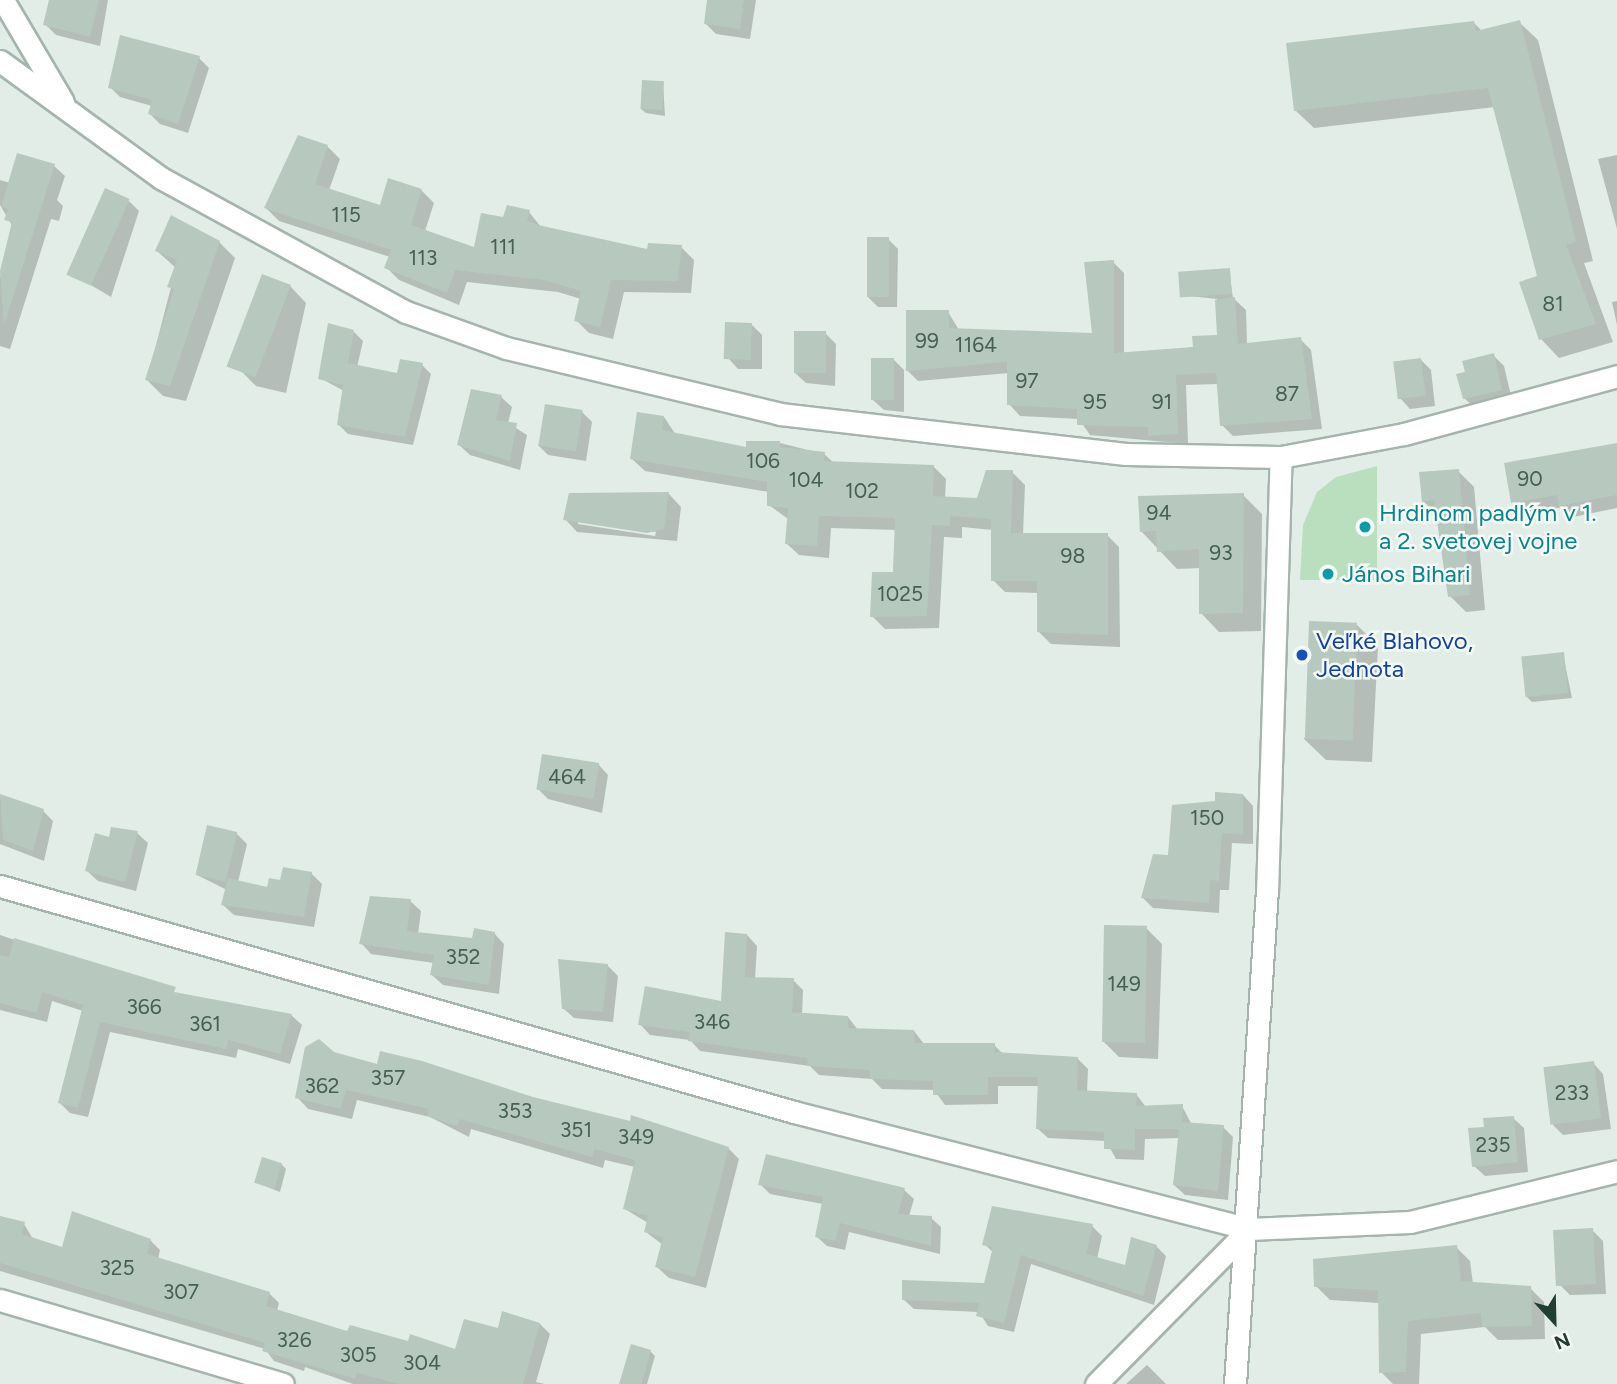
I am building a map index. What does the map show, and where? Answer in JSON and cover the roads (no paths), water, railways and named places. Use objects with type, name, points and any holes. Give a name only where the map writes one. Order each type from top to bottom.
[{"type":"street","points":[[3,0],[65,107]]},
{"type":"street","points":[[0,61],[161,178],[256,235],[406,312],[506,348],[638,384],[881,430],[1126,454],[1281,457],[1404,434],[1617,376]]},
{"type":"street","points":[[1235,1384],[1248,1229],[1281,457]]},
{"type":"street","points":[[0,886],[794,1112],[1248,1229],[1410,1222],[1617,1171]]},
{"type":"street","points":[[1096,1384],[1248,1229]]},
{"type":"street","points":[[0,1300],[283,1384]]},
{"type":"place","name":"Hrdinom padlým v 1. a 2. svetovej vojne","points":[[1365,527]]},
{"type":"place","name":"János Bihari","points":[[1328,574]]},
{"type":"place","name":"Veľké Blahovo, Jednota","points":[[1302,655]]}]
